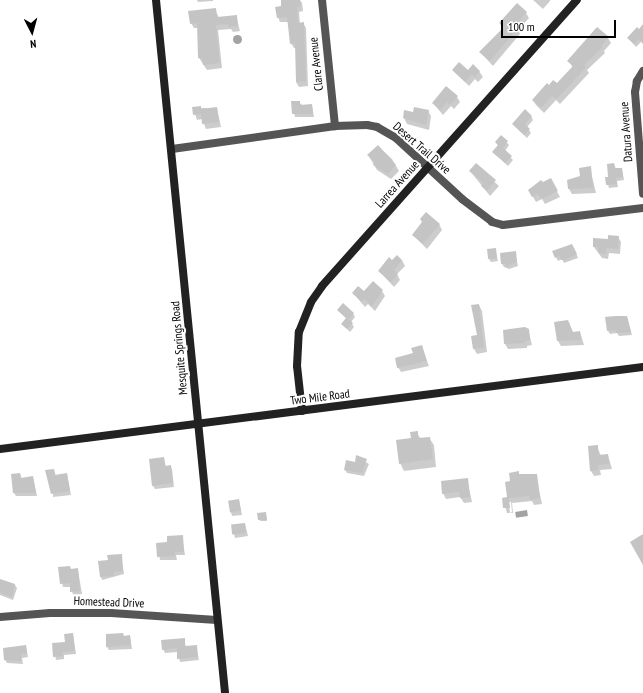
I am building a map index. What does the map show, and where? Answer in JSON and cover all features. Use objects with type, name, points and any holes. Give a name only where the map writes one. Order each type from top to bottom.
[{"type":"main road","name":"Mesquite Springs Road","points":[[156,0],[172,148],[225,693]]},
{"type":"main road","name":"Larrea Avenue","points":[[302,411],[298,349],[300,332],[311,302],[334,271],[577,0]]},
{"type":"main road","name":"Two Mile Road","points":[[0,449],[643,367]]},
{"type":"street","name":"Clare Avenue","points":[[322,0],[335,126]]},
{"type":"street","name":"Datura Avenue","points":[[643,71],[637,81],[635,92],[643,194]]},
{"type":"street","name":"Desert Trail Drive","points":[[172,148],[335,126],[377,127],[396,138],[427,168],[482,216],[503,224],[643,208]]},
{"type":"street","name":"Homestead Drive","points":[[0,617],[50,613],[111,613],[217,620]]},
{"type":"shaded area","points":[[237,34],[242,39],[237,44],[232,39]]},
{"type":"shaded area","points":[[527,510],[528,516],[516,518],[515,512]]},
{"type":"building","points":[[281,0],[300,0],[301,6],[297,7],[298,23],[304,22],[306,81],[296,82],[295,43],[290,44],[287,17],[277,18],[275,7],[281,6]]},
{"type":"building","points":[[517,3],[527,12],[515,25],[518,28],[490,61],[479,52],[504,27],[499,23]]},
{"type":"building","points":[[216,8],[217,17],[237,15],[238,26],[229,27],[228,24],[216,25],[220,63],[203,65],[202,58],[198,58],[197,23],[190,24],[188,11]]},
{"type":"building","points":[[643,24],[643,43],[639,39],[634,44],[627,38],[637,27],[639,29]]},
{"type":"building","points":[[597,27],[609,37],[601,46],[603,47],[584,65],[586,67],[557,99],[552,96],[541,108],[532,100],[547,83],[549,85],[553,80],[557,83],[573,66],[567,61]]},
{"type":"building","points":[[459,62],[468,70],[473,64],[480,71],[475,77],[472,74],[465,82],[452,70]]},
{"type":"building","points":[[446,86],[458,96],[450,105],[447,102],[440,110],[432,103]]},
{"type":"building","points":[[291,101],[300,101],[300,105],[312,104],[313,114],[292,114]]},
{"type":"building","points":[[201,106],[201,109],[217,107],[219,122],[202,124],[201,114],[193,115],[192,107]]},
{"type":"building","points":[[414,107],[429,110],[426,125],[403,118],[404,110],[413,112]]},
{"type":"building","points":[[525,109],[532,116],[525,124],[530,129],[524,135],[512,124]]},
{"type":"building","points":[[501,135],[508,141],[503,148],[512,156],[505,163],[492,152],[498,145],[495,142]]},
{"type":"building","points":[[378,145],[396,165],[388,174],[373,165],[375,162],[367,155]]},
{"type":"building","points":[[476,163],[496,180],[487,191],[481,186],[483,184],[480,180],[469,171]]},
{"type":"building","points":[[614,163],[615,168],[622,168],[623,177],[616,178],[617,184],[606,185],[605,177],[608,177],[607,164]]},
{"type":"building","points":[[591,166],[593,188],[568,189],[567,180],[580,176],[579,168]]},
{"type":"building","points":[[551,178],[558,191],[541,199],[538,194],[532,197],[528,190],[541,180],[543,182]]},
{"type":"building","points":[[426,212],[440,224],[423,244],[412,235],[422,222],[420,219]]},
{"type":"building","points":[[608,235],[619,236],[618,249],[606,248],[606,254],[598,253],[598,247],[593,247],[593,238],[608,239]]},
{"type":"building","points":[[572,244],[577,254],[565,260],[561,260],[559,256],[555,258],[552,251]]},
{"type":"building","points":[[496,248],[497,258],[488,259],[487,249]]},
{"type":"building","points":[[516,251],[517,262],[506,267],[506,264],[501,264],[500,253]]},
{"type":"building","points":[[397,255],[402,260],[394,270],[398,274],[391,282],[378,271],[389,257],[392,260]]},
{"type":"building","points":[[373,281],[383,290],[372,306],[364,299],[362,302],[352,293],[358,286],[364,291]]},
{"type":"building","points":[[343,303],[354,313],[349,319],[353,323],[347,329],[341,324],[346,318],[337,310]]},
{"type":"building","points":[[479,304],[484,347],[473,349],[471,336],[477,335],[471,305]]},
{"type":"building","points":[[627,316],[631,332],[616,333],[615,330],[607,331],[605,317]]},
{"type":"building","points":[[568,320],[573,332],[580,331],[581,340],[557,341],[554,322]]},
{"type":"building","points":[[525,327],[529,329],[530,340],[525,341],[525,343],[504,344],[503,330]]},
{"type":"building","points":[[422,345],[427,361],[397,368],[395,358],[413,353],[411,348]]},
{"type":"building","points":[[418,431],[418,438],[430,437],[433,459],[399,464],[396,440],[411,438],[410,432]]},
{"type":"building","points":[[598,445],[598,455],[608,454],[609,464],[598,465],[598,470],[590,471],[588,446]]},
{"type":"building","points":[[356,455],[367,459],[362,473],[344,470],[346,460],[355,462]]},
{"type":"building","points":[[164,457],[165,466],[171,465],[173,483],[152,486],[149,459]]},
{"type":"building","points":[[54,469],[55,475],[67,473],[70,491],[51,494],[45,470]]},
{"type":"building","points":[[519,471],[519,474],[537,474],[540,498],[530,500],[529,496],[509,498],[510,508],[503,508],[502,498],[507,497],[505,482],[510,481],[509,473]]},
{"type":"building","points":[[20,473],[21,478],[33,476],[36,493],[13,493],[11,474]]},
{"type":"building","points":[[468,478],[470,497],[460,498],[459,492],[442,494],[441,481]]},
{"type":"building","points":[[239,499],[241,511],[230,513],[228,501]]},
{"type":"building","points":[[266,512],[267,520],[258,520],[257,513]]},
{"type":"building","points":[[245,523],[246,533],[232,534],[231,524]]},
{"type":"building","points":[[643,534],[643,565],[630,542]]},
{"type":"building","points":[[183,535],[184,552],[175,552],[175,556],[157,557],[156,543],[167,542],[167,536]]},
{"type":"building","points":[[122,554],[123,571],[114,572],[114,576],[100,577],[98,561],[108,560],[107,555]]},
{"type":"building","points":[[70,566],[71,569],[78,568],[80,591],[70,592],[70,583],[60,584],[58,567]]},
{"type":"building","points":[[0,579],[15,584],[12,597],[0,593]]},
{"type":"building","points":[[73,633],[75,651],[62,652],[63,656],[53,657],[52,643],[65,642],[64,634]]},
{"type":"building","points":[[123,633],[124,636],[130,635],[131,645],[106,647],[106,634]]},
{"type":"building","points":[[185,638],[185,646],[197,645],[198,657],[177,659],[177,648],[162,650],[161,640]]},
{"type":"building","points":[[26,645],[27,654],[21,654],[21,661],[4,660],[3,648]]}]
